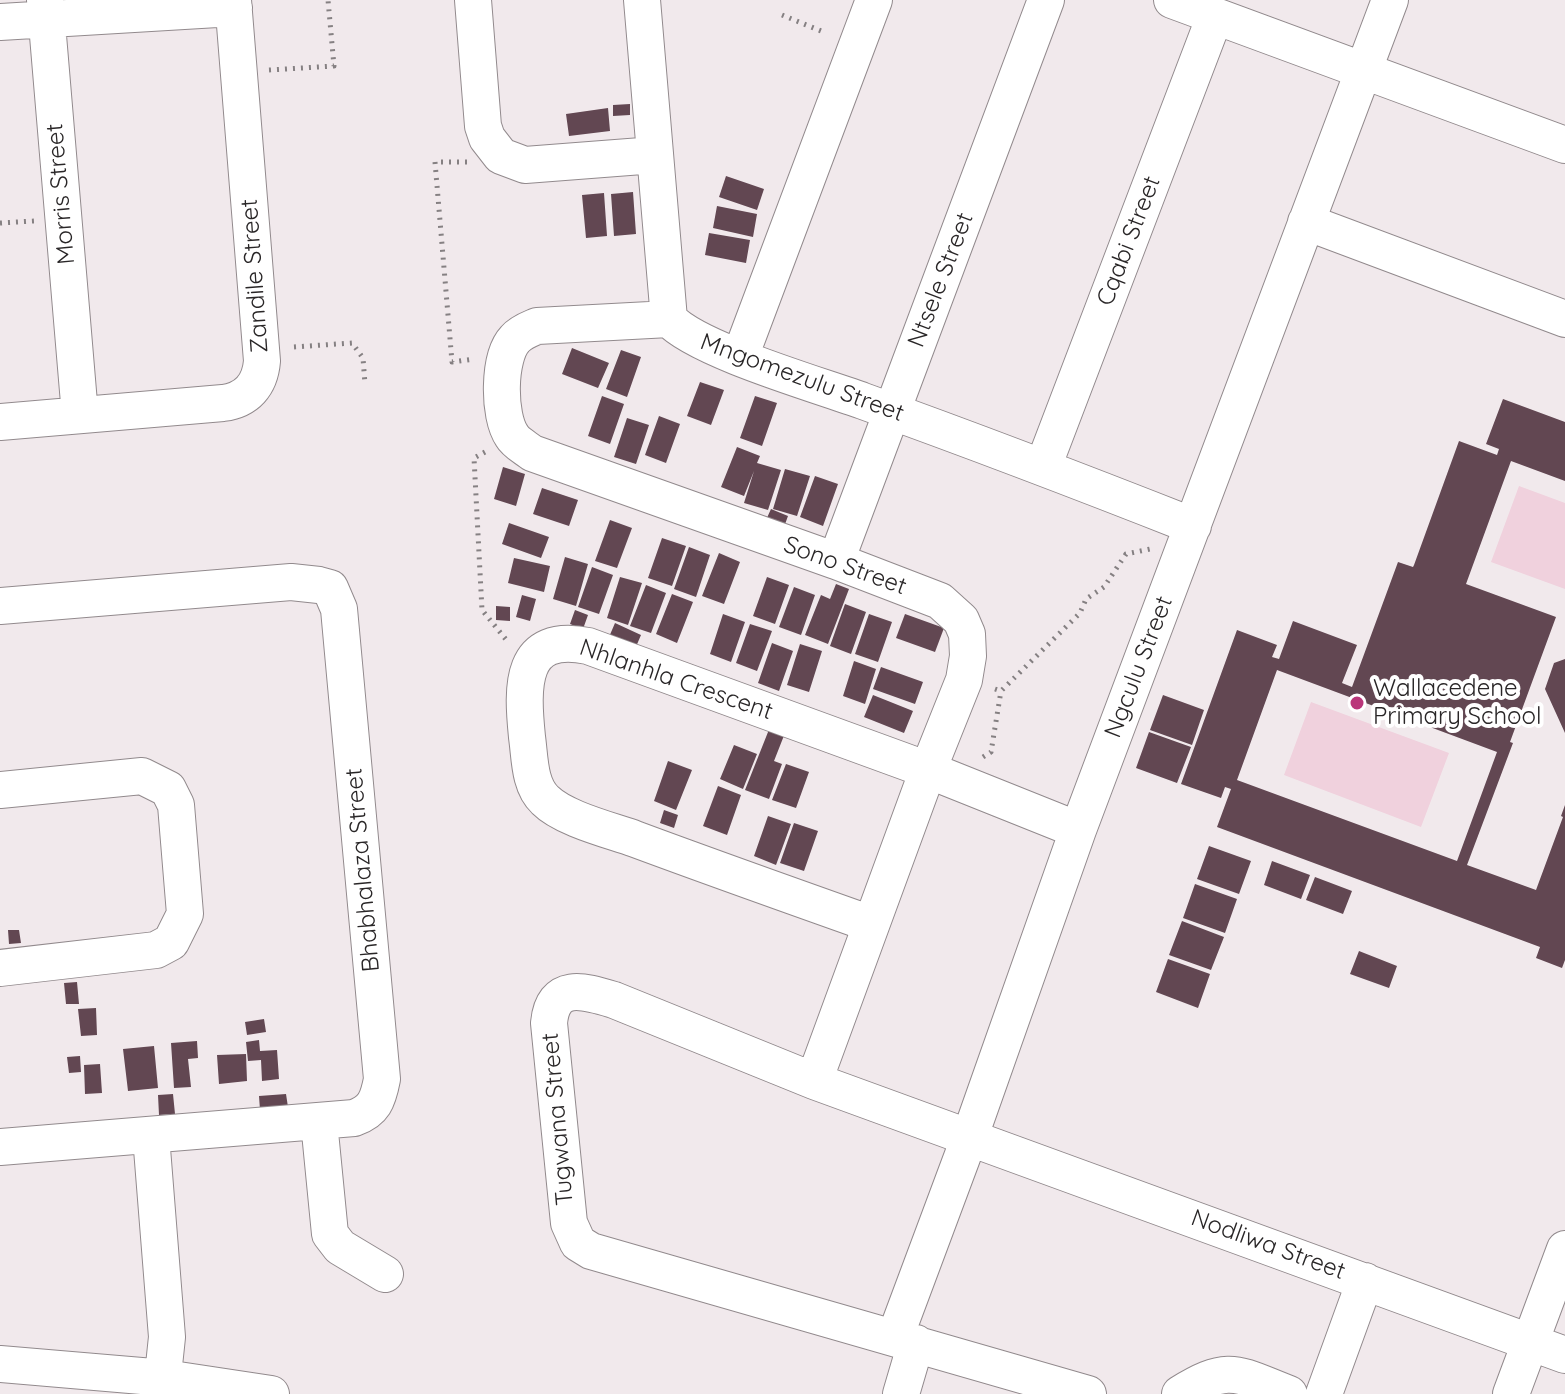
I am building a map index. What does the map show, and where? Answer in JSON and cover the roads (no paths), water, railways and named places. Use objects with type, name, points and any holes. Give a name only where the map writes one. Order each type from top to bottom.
[{"type":"street","points":[[473,0],[483,126],[493,148],[511,161],[525,165],[655,155]]},
{"type":"street","points":[[642,0],[669,319]]},
{"type":"street","points":[[740,357],[874,0]]},
{"type":"street","name":"Ntsele Street","points":[[836,561],[1046,0]]},
{"type":"street","points":[[1172,0],[1565,145]]},
{"type":"street","name":"Ngculu Street","points":[[901,1394],[905,1340],[970,1136],[1078,830],[1390,0]]},
{"type":"street","points":[[0,22],[46,10],[233,4]]},
{"type":"street","name":"Zandile Street","points":[[0,422],[232,402],[257,383],[261,372],[261,349],[233,4]]},
{"type":"street","name":"Morris Street","points":[[46,10],[80,415]]},
{"type":"street","name":"Cqabi Street","points":[[1043,467],[1215,16]]},
{"type":"street","points":[[1306,222],[1565,319]]},
{"type":"street","name":"Mngomezulu Street","points":[[669,319],[688,336],[740,357],[1043,467],[1187,542]]},
{"type":"street","name":"Sono Street","points":[[669,319],[537,326],[514,340],[507,355],[502,388],[506,420],[513,437],[532,453],[940,601],[961,620],[967,634],[965,676],[938,774],[871,924],[814,1081]]},
{"type":"street","name":"Bhabhalaza Street","points":[[0,606],[291,582],[330,588],[339,609],[382,1079],[374,1106],[367,1114],[354,1118],[0,1147]]},
{"type":"street","name":"Nhlanhla Crescent","points":[[871,924],[556,808],[544,799],[536,787],[531,768],[524,684],[537,654],[551,645],[566,641],[588,646],[938,774],[1078,830]]},
{"type":"street","points":[[0,790],[142,776],[168,789],[176,805],[185,914],[171,942],[156,950],[0,968]]},
{"type":"street","name":"Tugwana Street","points":[[970,1136],[814,1081],[614,1000],[587,992],[568,992],[557,999],[551,1009],[549,1023],[569,1223],[572,1235],[591,1251],[1088,1394]]},
{"type":"street","points":[[319,1122],[330,1234],[340,1247],[385,1274]]},
{"type":"street","points":[[151,1136],[167,1337],[163,1386]]},
{"type":"street","name":"Nodliwa Street","points":[[970,1136],[1565,1355]]},
{"type":"street","points":[[1511,1394],[1565,1249]]},
{"type":"street","points":[[1324,1394],[1365,1281]]},
{"type":"street","points":[[0,1364],[163,1386],[271,1394]]},
{"type":"street","points":[[1180,1394],[1204,1378],[1237,1374],[1289,1394]]},
{"type":"place","name":"Wallacedene Primary School","points":[[1357,703]]}]
